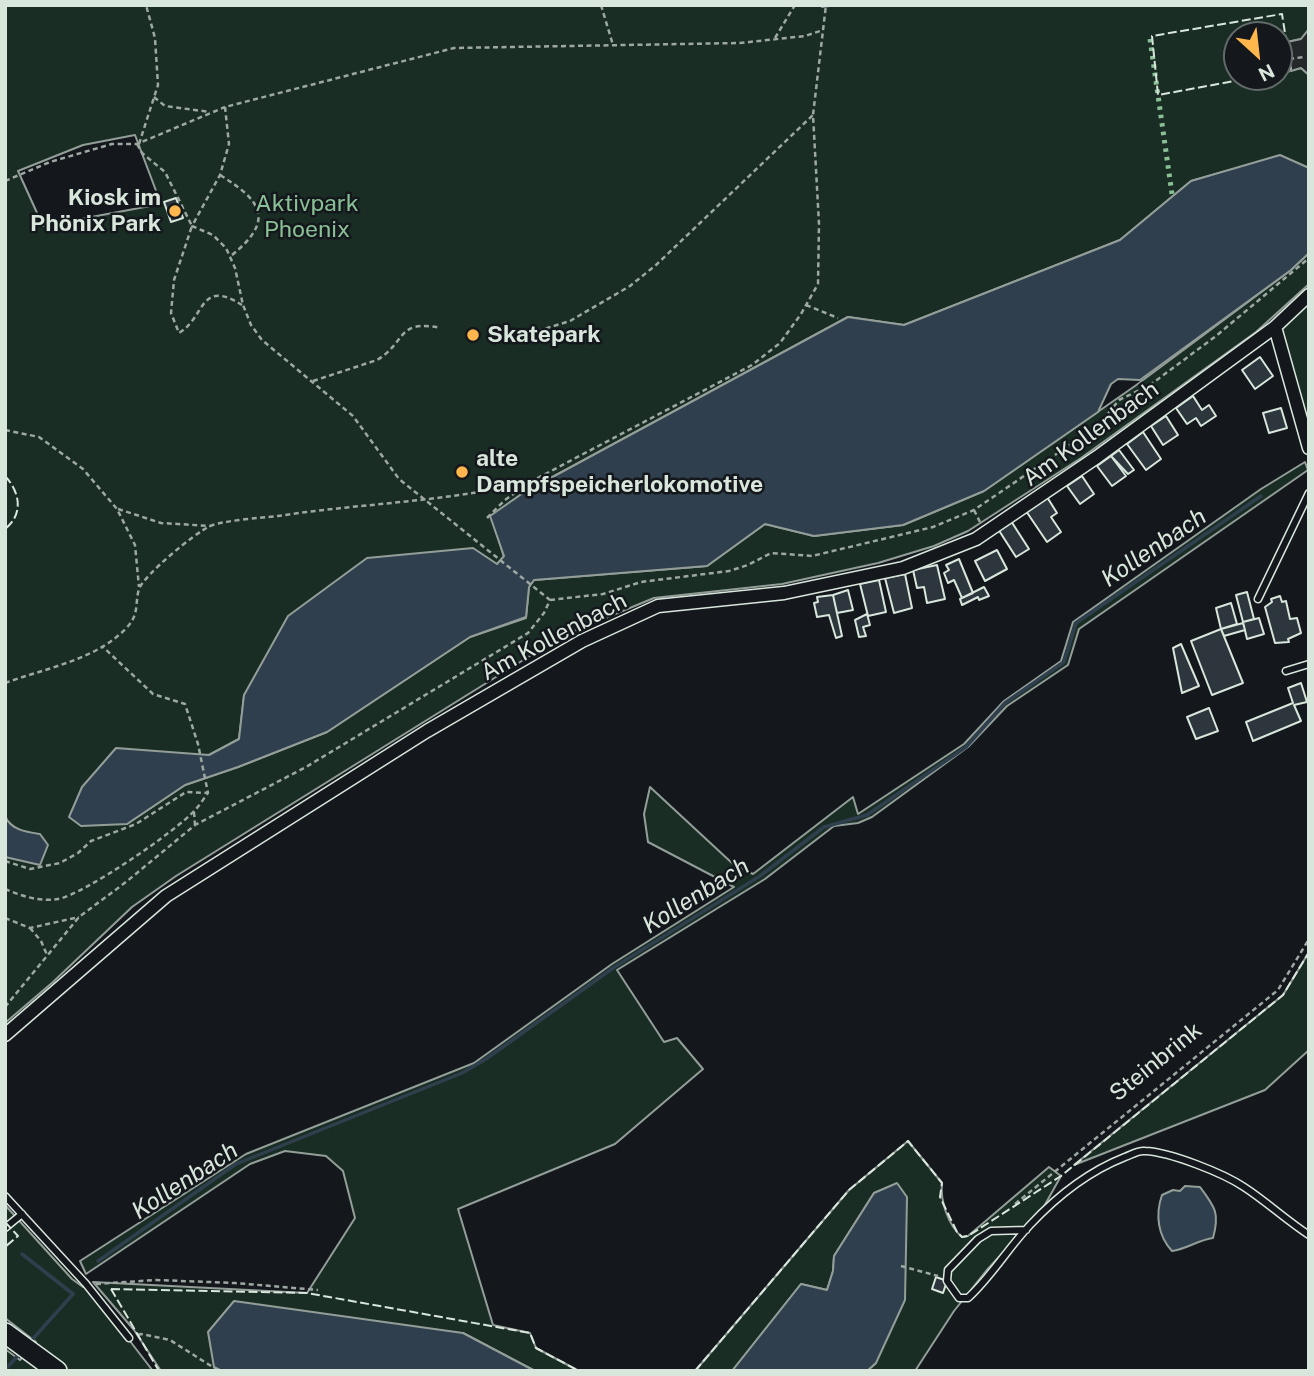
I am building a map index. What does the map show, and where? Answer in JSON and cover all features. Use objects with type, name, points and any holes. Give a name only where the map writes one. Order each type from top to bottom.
[{"type":"main road","points":[[6,1334],[50,1366]]},
{"type":"street","name":"Am Kollenbach","points":[[5,1035],[166,896],[427,732],[582,641],[658,606],[783,593],[903,568],[948,552],[986,534],[1275,327],[1309,295]]},
{"type":"street","points":[[1275,327],[1309,448]]},
{"type":"lane","points":[[1258,599],[1309,493]]},
{"type":"lane","points":[[1286,671],[1309,664]]},
{"type":"lane","points":[[1026,1230],[991,1231],[978,1239],[948,1270],[947,1281],[959,1298],[968,1298],[981,1287],[1026,1230],[1071,1186],[1108,1164],[1143,1150],[1184,1160],[1244,1186],[1309,1235]]},
{"type":"lane","points":[[5,1196],[86,1284],[130,1338]]},
{"type":"lane","points":[[5,1228],[22,1214]]},
{"type":"path","points":[[146,5],[155,38],[158,85],[138,144],[142,153],[165,172],[192,226],[213,235],[231,256],[243,306],[251,325],[262,340],[285,361],[353,416],[399,479],[550,600],[603,594],[641,582],[729,571],[771,553],[812,556],[933,527],[974,510],[1099,425],[1119,400],[1150,385],[1216,336],[1309,258]]},
{"type":"path","points":[[601,5],[613,45]]},
{"type":"path","points":[[774,40],[795,5]]},
{"type":"path","points":[[486,518],[505,500],[532,481],[752,365],[780,343],[806,305],[818,284],[819,224],[813,115],[826,5]]},
{"type":"path","points":[[5,181],[50,162],[112,144],[138,144],[225,107],[454,48],[740,43],[805,36],[822,30]]},
{"type":"path","points":[[1293,58],[1304,57]]},
{"type":"path","points":[[154,97],[165,106],[213,112]]},
{"type":"path","points":[[225,107],[229,144],[220,175],[192,226],[174,281],[171,313],[179,333],[189,327],[203,302],[212,296],[222,295],[243,306]]},
{"type":"path","points":[[505,341],[570,321],[630,286],[656,265],[813,115]]},
{"type":"path","points":[[220,175],[250,197],[258,213],[259,221],[252,238],[231,256]]},
{"type":"path","points":[[806,305],[838,318]]},
{"type":"path","points":[[313,381],[377,360],[411,327],[441,328]]},
{"type":"path","points":[[5,430],[38,437],[83,469],[117,509],[135,545],[139,587],[137,612],[130,624],[102,646],[89,654],[5,683]]},
{"type":"path","points":[[117,509],[161,523],[211,526],[425,500],[501,489],[532,481]]},
{"type":"path","points":[[139,587],[172,553],[211,526]]},
{"type":"path","points":[[5,1007],[79,917],[195,825],[306,767],[528,633],[544,613],[550,600]]},
{"type":"path","points":[[5,889],[28,898],[60,899],[102,879],[194,812],[208,793],[201,754],[185,704],[153,694],[102,646]]},
{"type":"path","points":[[5,861],[30,869],[60,863],[92,841],[136,824],[186,792],[208,793]]},
{"type":"path","points":[[194,812],[195,825]]},
{"type":"path","points":[[30,928],[79,917]]},
{"type":"path","points":[[5,918],[30,928],[41,941],[47,955]]},
{"type":"path","name":"Steinbrink","points":[[1015,1204],[1278,990],[1309,939]]},
{"type":"path","points":[[901,1266],[931,1274]]},
{"type":"path","points":[[86,1284],[156,1280],[318,1290]]},
{"type":"path","points":[[141,1334],[170,1340],[219,1371]]},
{"type":"green space","name":"Aktivpark Phoenix","points":[[5,5],[1309,5],[1309,29],[1301,39],[1293,41],[1293,21],[1223,21],[1223,91],[1293,91],[1293,70],[1301,68],[1309,75],[1309,168],[1280,156],[1191,181],[1120,240],[904,325],[848,317],[523,493],[491,516],[504,557],[497,564],[244,695],[239,739],[209,755],[127,824],[185,785],[327,732],[470,637],[526,618],[529,587],[534,580],[707,566],[765,524],[814,536],[903,525],[984,491],[1135,386],[1291,270],[1309,253],[1309,284],[1256,332],[1081,458],[968,531],[934,546],[878,563],[782,584],[654,598],[562,636],[176,876],[132,907],[5,1023]],"holes":[[[135,135],[161,204],[43,226],[18,171],[83,145]]]},
{"type":"green space","points":[[1309,304],[1309,427],[1278,325]]},
{"type":"green space","points":[[1305,462],[1308,470],[1079,629],[1068,665],[1007,706],[968,747],[872,817],[858,823],[834,826],[765,879],[617,970],[664,1042],[677,1038],[703,1069],[615,1144],[458,1209],[493,1325],[530,1333],[536,1348],[579,1371],[535,1371],[463,1333],[214,1367],[222,1371],[161,1371],[134,1330],[93,1282],[307,1293],[355,1218],[343,1171],[326,1156],[285,1151],[250,1164],[86,1274],[80,1261],[246,1154],[474,1063],[612,964],[734,887],[648,842],[644,814],[650,787],[733,864],[753,874],[853,797],[858,814],[964,744],[1004,701],[1061,661],[1073,622],[1261,489]]},
{"type":"green space","points":[[1309,952],[1309,1050],[1265,1090],[1074,1165],[1283,995]]},
{"type":"green space","points":[[908,1141],[942,1183],[946,1212],[962,1237],[968,1236],[1049,1167],[1061,1176],[1042,1210],[986,1271],[954,1311],[915,1371],[867,1371],[876,1363],[897,1184],[874,1193],[834,1256],[827,1290],[801,1284],[732,1371],[695,1371],[849,1190]]},
{"type":"green space","points":[[5,1205],[72,1279],[83,1287],[86,1284],[153,1371],[5,1371],[5,1349],[20,1360],[36,1342],[5,1318]]},
{"type":"shaded area","points":[[1309,29],[1309,75],[1301,68],[1293,70],[1293,41],[1301,39]]},
{"type":"water","points":[[1280,155],[1309,168],[1309,253],[1291,270],[1140,380],[1118,379],[1111,384],[1098,412],[984,491],[903,525],[814,536],[765,524],[707,566],[534,580],[529,587],[526,617],[470,637],[327,732],[185,785],[127,824],[81,826],[69,817],[82,787],[116,748],[209,755],[239,739],[244,695],[288,616],[367,558],[473,548],[497,564],[504,556],[490,516],[523,493],[848,317],[904,325],[1120,240],[1191,181]]},
{"type":"water","points":[[5,816],[15,827],[40,834],[48,845],[40,865],[5,857]]},
{"type":"water","points":[[897,1183],[907,1197],[905,1300],[876,1363],[867,1371],[732,1371],[801,1284],[827,1290],[834,1256],[874,1193]]},
{"type":"water","points":[[1185,1186],[1200,1187],[1215,1211],[1215,1229],[1213,1238],[1172,1251],[1161,1232],[1158,1218],[1160,1203],[1162,1195],[1173,1190],[1180,1191]]},
{"type":"water","points":[[234,1301],[463,1333],[535,1371],[222,1371],[214,1367],[208,1332]]},
{"type":"building","points":[[176,198],[183,218],[171,222],[164,202]]},
{"type":"building","points":[[1260,357],[1273,376],[1255,389],[1242,370]]},
{"type":"building","points":[[1193,396],[1202,410],[1209,405],[1216,416],[1201,426],[1196,418],[1187,424],[1176,408]]},
{"type":"building","points":[[1281,408],[1287,428],[1269,433],[1263,413]]},
{"type":"building","points":[[1166,416],[1178,435],[1163,445],[1151,426]]},
{"type":"building","points":[[1143,432],[1161,459],[1146,470],[1127,444]]},
{"type":"building","points":[[1119,450],[1134,470],[1128,474],[1111,456]]},
{"type":"building","points":[[1111,456],[1126,476],[1112,486],[1097,466]]},
{"type":"building","points":[[1082,476],[1094,494],[1080,504],[1067,486]]},
{"type":"building","points":[[1047,497],[1057,513],[1051,517],[1061,532],[1047,542],[1026,511]]},
{"type":"building","points":[[1011,521],[1029,549],[1016,557],[998,529]]},
{"type":"building","points":[[997,550],[1007,569],[985,581],[975,561]]},
{"type":"building","points":[[959,559],[973,593],[962,598],[954,580],[948,583],[944,573],[949,570],[946,565]]},
{"type":"building","points":[[937,565],[945,599],[927,603],[924,587],[917,588],[913,570]]},
{"type":"building","points":[[905,574],[912,608],[894,613],[885,578]]},
{"type":"building","points":[[879,580],[886,612],[868,616],[860,584]]},
{"type":"building","points":[[984,587],[989,596],[979,600],[978,597],[962,605],[960,599]]},
{"type":"building","points":[[848,590],[853,610],[837,613],[833,595]]},
{"type":"building","points":[[1247,592],[1254,619],[1243,622],[1236,595]]},
{"type":"building","points":[[833,595],[842,636],[836,638],[829,615],[817,617],[814,603],[818,602],[817,597]]},
{"type":"building","points":[[1280,596],[1282,602],[1286,601],[1290,619],[1297,618],[1301,633],[1288,639],[1289,642],[1275,643],[1265,607],[1272,602],[1271,599]]},
{"type":"building","points":[[1231,603],[1237,624],[1221,629],[1216,608]]},
{"type":"building","points":[[867,614],[870,625],[863,627],[866,636],[859,637],[855,620]]},
{"type":"building","points":[[1259,618],[1264,634],[1247,639],[1243,622]]},
{"type":"building","points":[[1243,623],[1245,630],[1224,636],[1221,629]]},
{"type":"building","points":[[1221,629],[1243,683],[1212,695],[1191,641]]},
{"type":"building","points":[[1181,644],[1199,686],[1182,693],[1173,648]]},
{"type":"building","points":[[1301,683],[1307,702],[1294,705],[1301,721],[1253,741],[1246,722],[1293,703],[1288,688]]},
{"type":"building","points":[[1209,708],[1218,731],[1196,739],[1187,717]]},
{"type":"building","points":[[936,1277],[947,1281],[943,1293],[932,1289]]},
{"type":"waterway","name":"Kollenbach","points":[[98,1261],[236,1164],[462,1073],[486,1059],[613,968],[760,876],[824,827],[867,815],[966,747],[1005,703],[1064,662],[1076,623],[1261,496]]},
{"type":"waterway","name":"Kollenbach","points":[[22,1254],[73,1294],[30,1342]]},
{"type":"waterway","name":"Kollenbach","points":[[5,1370],[20,1353]]},
{"type":"hedge","points":[[1150,39],[1172,194]]},
{"type":"fence","points":[[1241,21],[1282,14],[1283,21]]},
{"type":"fence","points":[[1223,24],[1152,36],[1158,95],[1223,83]]},
{"type":"fence","points":[[5,476],[14,489],[18,503],[15,517],[5,529]]},
{"type":"fence","points":[[695,1371],[849,1190],[908,1141],[942,1183],[940,1197],[957,1232],[962,1237],[968,1236],[1061,1176],[1283,995],[1309,952]]},
{"type":"fence","points":[[5,1222],[18,1236],[5,1247]]},
{"type":"fence","points":[[111,1289],[307,1293],[530,1333],[536,1348],[579,1371]]},
{"type":"fence","points":[[111,1289],[159,1371]]},
{"type":"place","name":"Kiosk im Phönix Park","points":[[175,211]]},
{"type":"place","name":"Skatepark","points":[[473,335]]},
{"type":"place","name":"alte Dampfspeicherlokomotive","points":[[462,472]]}]
